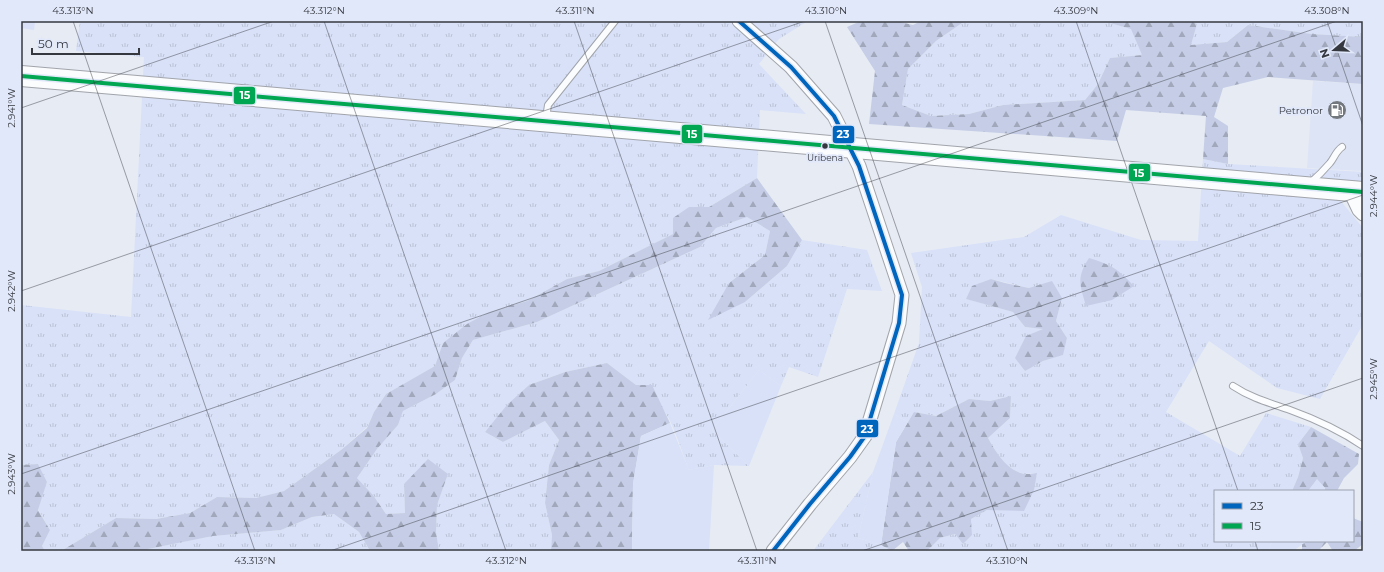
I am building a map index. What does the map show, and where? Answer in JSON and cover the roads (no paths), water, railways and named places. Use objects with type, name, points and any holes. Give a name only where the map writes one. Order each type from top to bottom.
[{"type":"main road","points":[[21,76],[1357,192]]},
{"type":"street","points":[[738,21],[791,67],[834,116],[859,166],[902,295],[900,323],[865,436],[850,457],[773,551]]},
{"type":"street","points":[[1357,192],[1359,210],[1363,214]]},
{"type":"lane","points":[[545,122],[548,105],[615,21]]},
{"type":"lane","points":[[1304,188],[1321,174],[1342,147]]},
{"type":"lane","points":[[1233,386],[1245,394],[1291,410],[1348,436],[1363,446]]},
{"type":"place","name":"Petronor","points":[[1337,110]]},
{"type":"place","name":"Uribena","points":[[825,146]]}]
